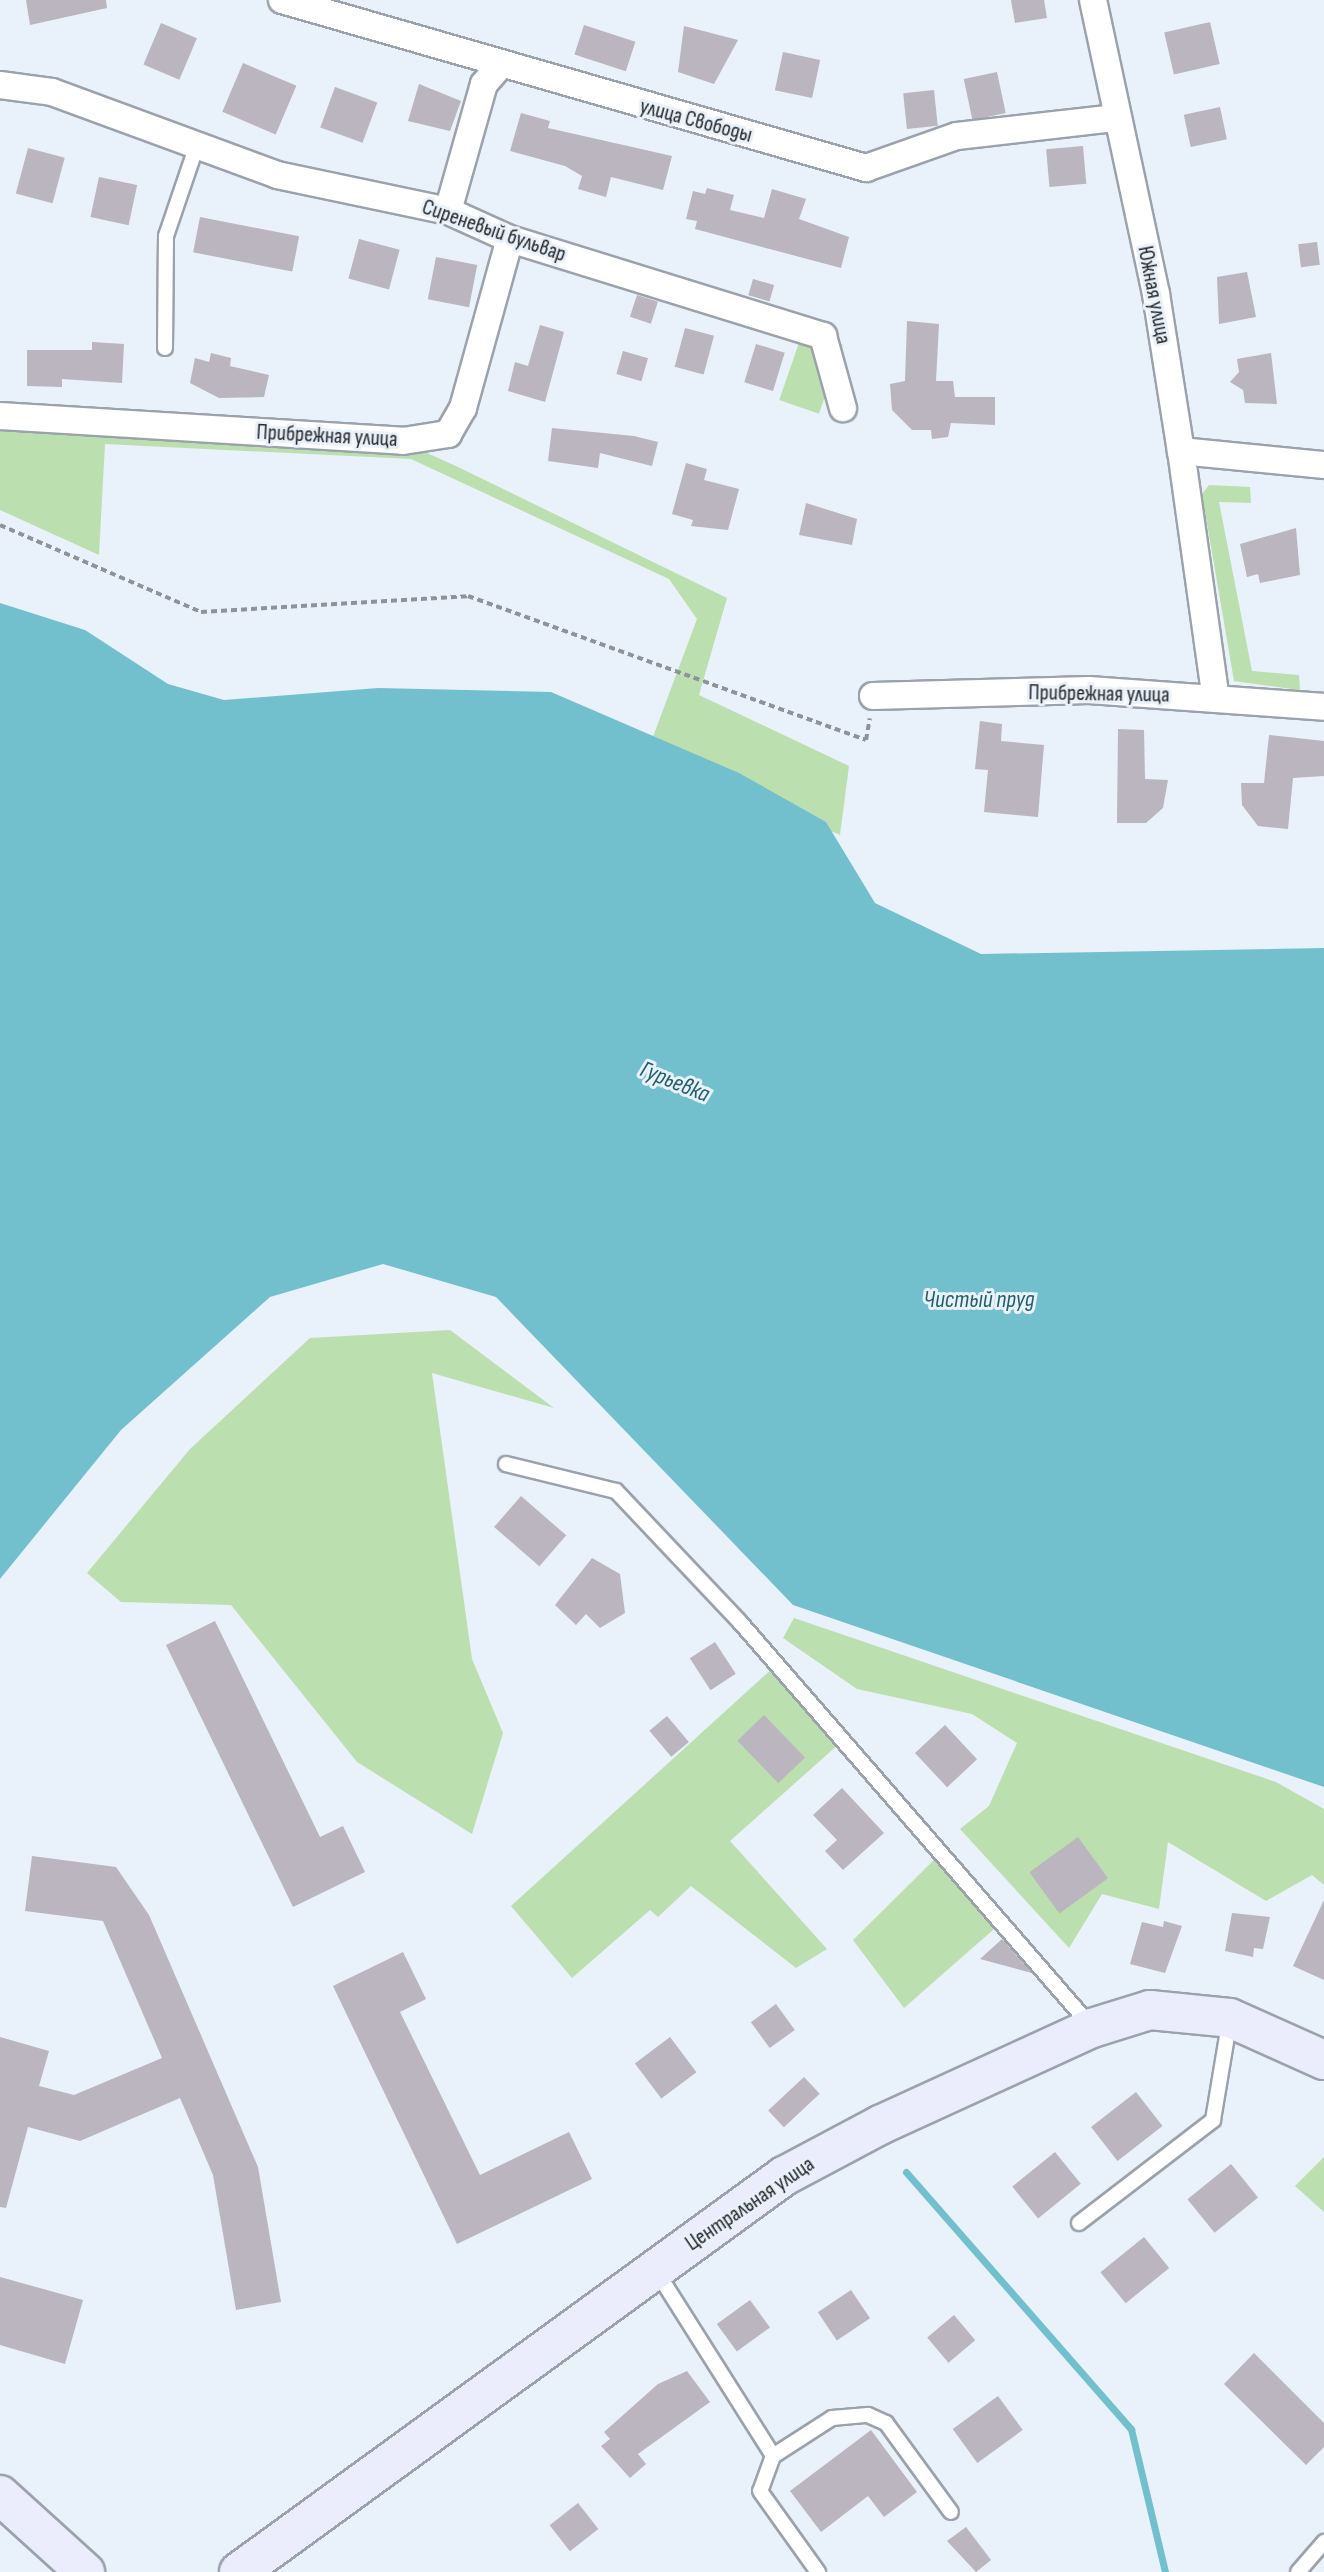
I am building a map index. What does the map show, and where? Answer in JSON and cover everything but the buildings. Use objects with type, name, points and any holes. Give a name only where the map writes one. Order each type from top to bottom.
[{"type":"main road","name":"Центральная улица","points":[[239,2572],[784,2176],[1092,2028],[1150,2010],[1230,2018],[1324,2060]]},
{"type":"main road","points":[[0,2495],[85,2572]]},
{"type":"street","name":"улица Свободы","points":[[282,0],[499,67],[866,168],[957,136],[1114,118]]},
{"type":"street","name":"Южная улица","points":[[1093,0],[1114,118],[1156,294],[1216,699]]},
{"type":"street","points":[[448,211],[484,84],[499,67]]},
{"type":"street","name":"Сиреневый бульвар","points":[[0,85],[52,92],[277,175],[448,211],[510,239],[823,336],[843,408]]},
{"type":"street","name":"Прибрежная улица","points":[[0,416],[403,441],[448,434],[463,408],[510,239]]},
{"type":"street","points":[[1181,451],[1324,465]]},
{"type":"street","name":"Прибрежная улица","points":[[873,696],[1089,690],[1324,707]]},
{"type":"lane","points":[[165,348],[166,236],[197,145]]},
{"type":"lane","points":[[506,1464],[616,1491],[739,1621],[1092,2028]]},
{"type":"lane","points":[[1079,2223],[1213,2120],[1230,2018]]},
{"type":"lane","points":[[655,2269],[773,2456]]},
{"type":"lane","points":[[818,2572],[760,2491],[773,2456],[832,2418],[868,2415],[886,2423],[951,2512]]},
{"type":"lane","points":[[1298,2572],[1324,2542]]},
{"type":"path","points":[[0,525],[201,612],[468,596],[866,740],[873,696]]},
{"type":"green space","points":[[803,331],[843,345],[819,414],[779,400]]},
{"type":"green space","points":[[0,431],[427,453],[458,467],[727,598],[699,695],[849,766],[840,835],[648,750],[697,619],[669,579],[411,459],[105,444],[99,555],[0,510]]},
{"type":"green space","points":[[1209,485],[1250,487],[1251,503],[1219,502],[1252,671],[1299,675],[1300,690],[1234,681],[1202,494]]},
{"type":"green space","points":[[450,1330],[554,1408],[432,1373],[472,1659],[503,1733],[472,1834],[357,1762],[231,1605],[121,1602],[87,1573],[190,1449],[310,1338]]},
{"type":"green space","points":[[794,1618],[1276,1782],[1324,1809],[1324,1885],[1312,1875],[1266,1901],[1168,1842],[1159,1909],[1102,1894],[1069,1948],[960,1829],[989,1806],[1017,1743],[972,1714],[857,1689],[783,1638]]},
{"type":"green space","points":[[774,1667],[840,1743],[730,1841],[827,1949],[796,1968],[691,1886],[658,1917],[650,1910],[572,1978],[511,1906]]},
{"type":"green space","points":[[939,1855],[1002,1922],[904,2008],[853,1940]]},
{"type":"green space","points":[[1324,2157],[1324,2212],[1295,2186]]},
{"type":"water","name":"Чистый пруд","points":[[0,603],[85,630],[168,684],[224,700],[378,688],[551,692],[739,773],[826,822],[875,903],[981,954],[1324,948],[1324,1787],[793,1605],[496,1297],[383,1264],[270,1297],[121,1430],[0,1579]]},
{"type":"waterway","points":[[906,2172],[1131,2429],[1165,2572]]},
{"type":"water label","name":"Гурьевка","points":[[675,1082]]}]
